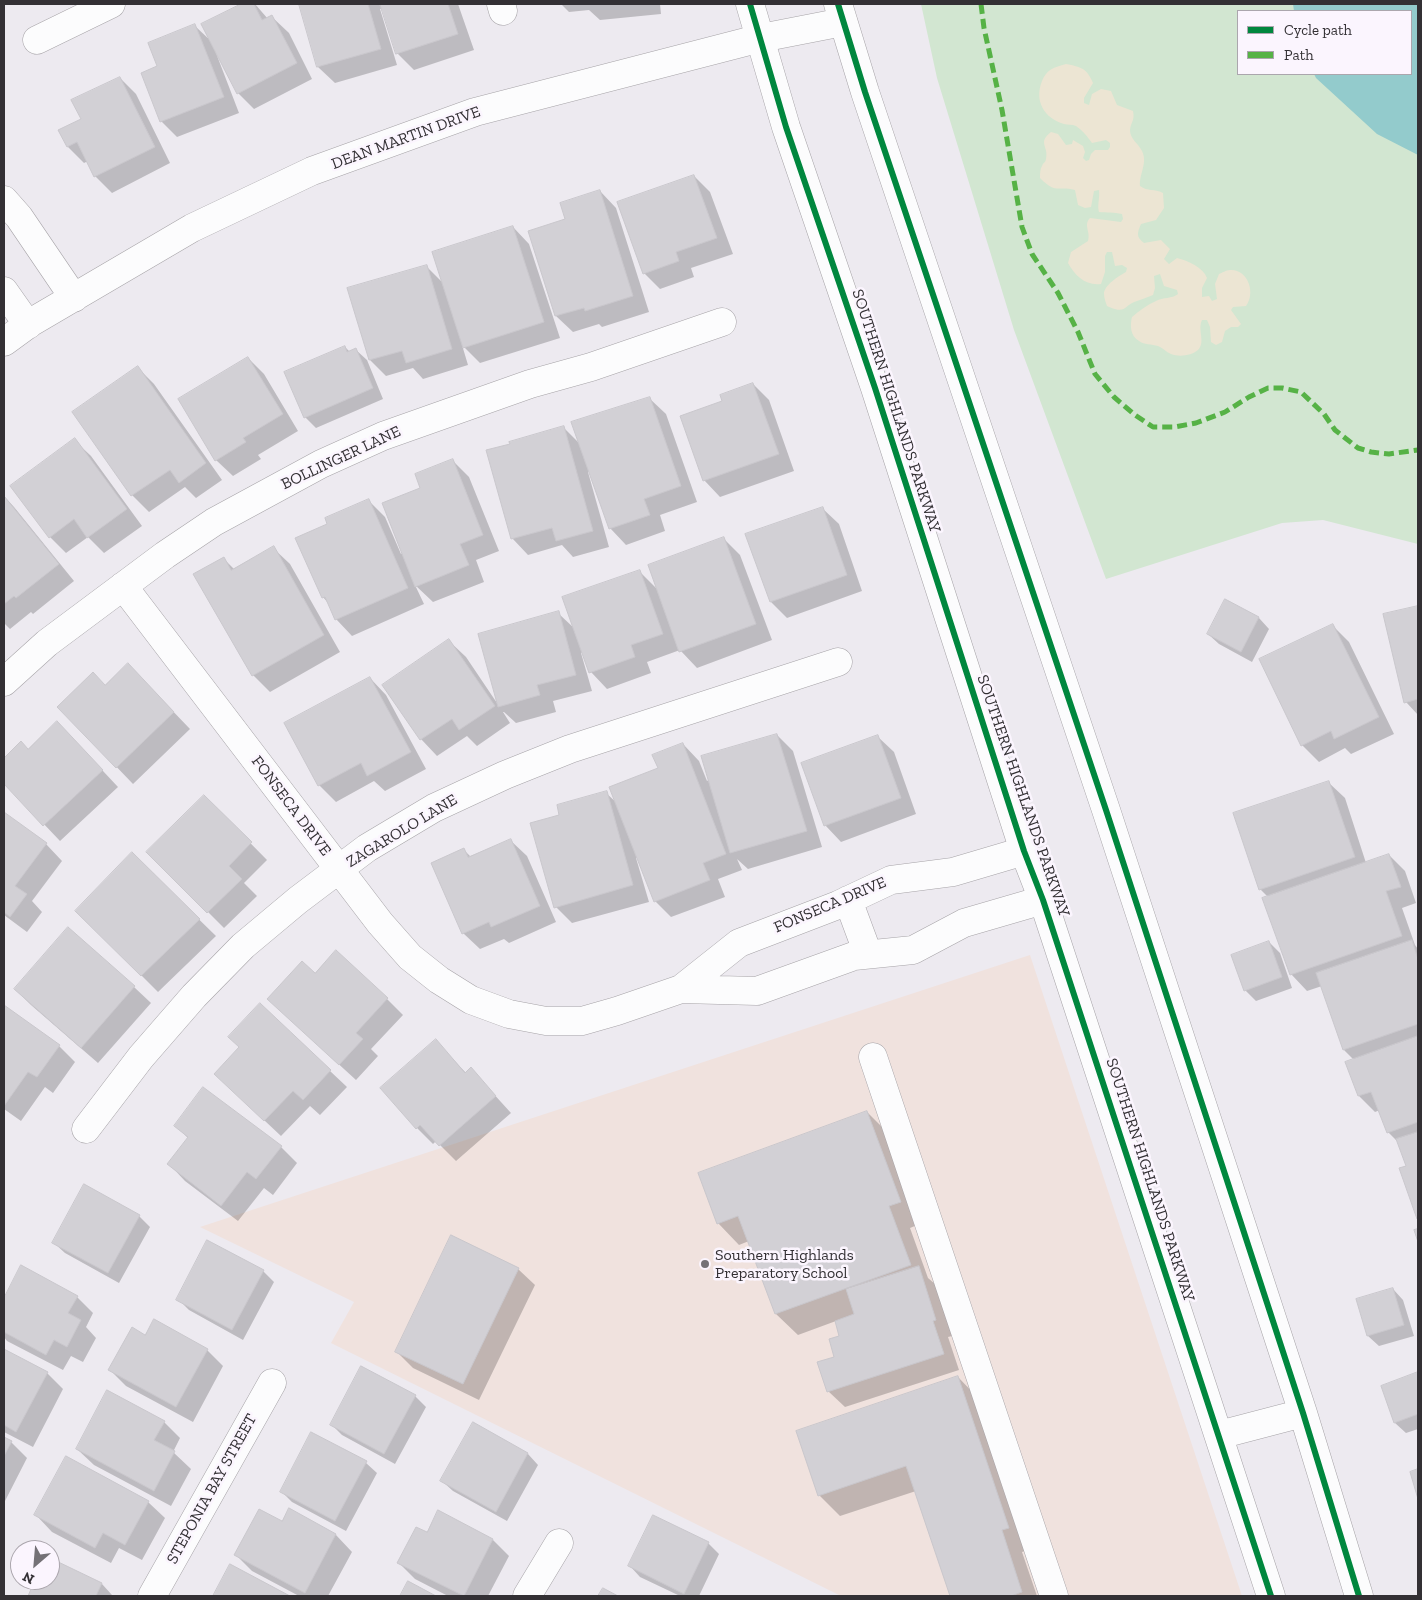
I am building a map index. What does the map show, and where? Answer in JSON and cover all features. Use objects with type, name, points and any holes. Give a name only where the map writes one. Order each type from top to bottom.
[{"type":"street","points":[[37,40],[111,4]]},
{"type":"street","name":"SOUTHERN HIGHLANDS PARKWAY","points":[[750,4],[786,127],[875,388],[1024,851],[1043,900],[1271,1596]]},
{"type":"street","points":[[840,13],[1109,820],[1302,1413],[1359,1596]]},
{"type":"street","name":"DEAN MARTIN DRIVE","points":[[4,342],[28,325],[192,228],[312,171],[475,112],[761,38],[840,13]]},
{"type":"street","points":[[4,200],[19,217],[74,298]]},
{"type":"street","points":[[4,291],[28,325]]},
{"type":"street","name":"BOLLINGER LANE","points":[[4,682],[47,643],[165,555],[214,522],[321,464],[383,436],[530,384],[590,367],[722,322]]},
{"type":"street","name":"FONSECA DRIVE","points":[[123,586],[380,923],[410,957],[439,980],[471,1000],[509,1014],[546,1021],[582,1021],[617,1011],[681,989],[739,943],[848,900],[890,880],[953,872],[1024,851]]},
{"type":"street","name":"ZAGAROLO LANE","points":[[86,1129],[141,1057],[194,996],[243,946],[298,900],[367,848],[434,808],[505,775],[570,749],[838,662]]},
{"type":"street","points":[[848,900],[868,954]]},
{"type":"street","name":"FONSECA DRIVE","points":[[681,989],[757,991],[854,956],[912,950],[964,923],[1043,900]]},
{"type":"street","points":[[873,1057],[1054,1596]]},
{"type":"street","name":"STEPONIA BAY STREET","points":[[152,1596],[272,1383]]},
{"type":"street","points":[[1219,1435],[1302,1413]]},
{"type":"street","points":[[527,1596],[559,1543]]},
{"type":"shaded area","name":"Southern Highlands Preparatory School","points":[[1030,955],[1242,1596],[841,1596],[331,1343],[354,1302],[200,1227]]},
{"type":"green space","points":[[921,4],[1418,4],[1418,544],[1323,520],[1282,523],[1106,579],[1014,330],[937,78]]},
{"type":"sand","points":[[1066,64],[1083,69],[1091,78],[1093,83],[1084,98],[1084,103],[1089,105],[1092,94],[1101,89],[1111,91],[1117,105],[1133,111],[1134,117],[1130,133],[1144,155],[1140,186],[1163,193],[1164,208],[1156,220],[1141,224],[1138,237],[1144,243],[1161,240],[1170,249],[1164,259],[1169,264],[1177,258],[1199,268],[1207,278],[1202,288],[1202,297],[1209,296],[1212,301],[1217,299],[1215,284],[1219,274],[1229,270],[1236,271],[1242,273],[1246,278],[1250,289],[1249,301],[1246,306],[1233,307],[1231,310],[1241,324],[1238,327],[1231,327],[1225,331],[1222,342],[1216,345],[1211,342],[1210,327],[1207,320],[1202,320],[1200,347],[1192,354],[1174,355],[1158,346],[1141,342],[1132,333],[1132,317],[1143,308],[1159,300],[1176,296],[1178,294],[1177,290],[1164,286],[1160,274],[1154,276],[1155,288],[1153,295],[1132,303],[1124,309],[1113,309],[1107,306],[1104,297],[1106,287],[1126,272],[1127,268],[1122,265],[1115,266],[1112,252],[1107,252],[1105,256],[1105,272],[1101,284],[1086,282],[1074,272],[1068,263],[1071,252],[1088,241],[1087,223],[1090,218],[1121,222],[1123,219],[1122,214],[1099,212],[1099,190],[1094,191],[1091,207],[1085,208],[1078,205],[1075,190],[1054,188],[1040,178],[1041,169],[1047,155],[1044,142],[1051,132],[1058,134],[1066,145],[1072,144],[1073,140],[1083,146],[1085,152],[1083,158],[1086,161],[1089,160],[1095,150],[1108,150],[1110,147],[1110,143],[1106,140],[1092,143],[1076,126],[1064,124],[1051,118],[1043,108],[1039,95],[1044,77],[1051,70]]},
{"type":"water","points":[[1293,4],[1418,4],[1418,155],[1377,134],[1314,75],[1412,75],[1412,10],[1294,10]]},
{"type":"building","points":[[241,4],[254,4],[262,20],[272,15],[297,63],[237,94],[201,24]]},
{"type":"building","points":[[299,4],[368,4],[381,49],[317,67]]},
{"type":"building","points":[[380,4],[448,4],[458,34],[396,54]]},
{"type":"building","points":[[195,24],[224,97],[160,122],[141,73],[157,66],[148,43]]},
{"type":"building","points":[[120,77],[155,147],[94,177],[77,142],[67,147],[58,130],[81,119],[71,100]]},
{"type":"building","points":[[694,175],[717,238],[676,252],[679,261],[643,274],[617,202]]},
{"type":"building","points":[[600,190],[633,296],[585,311],[584,308],[555,316],[528,231],[565,219],[560,203]]},
{"type":"building","points":[[513,226],[544,322],[463,348],[432,252]]},
{"type":"building","points":[[427,265],[452,349],[406,363],[402,351],[369,360],[347,288]]},
{"type":"building","points":[[345,346],[347,352],[356,348],[373,388],[304,418],[284,372]]},
{"type":"building","points":[[248,357],[283,414],[243,438],[246,442],[215,461],[178,399]]},
{"type":"building","points":[[138,366],[206,463],[179,483],[170,470],[131,496],[72,412]]},
{"type":"building","points":[[753,383],[779,454],[703,481],[680,416],[722,401],[720,395]]},
{"type":"building","points":[[650,397],[681,486],[644,499],[650,515],[609,529],[571,422]]},
{"type":"building","points":[[564,426],[593,531],[556,541],[552,528],[511,539],[486,450]]},
{"type":"building","points":[[75,438],[127,509],[87,538],[74,519],[49,538],[10,486]]},
{"type":"building","points":[[453,459],[483,535],[460,544],[469,565],[415,587],[382,503],[420,488],[415,474]]},
{"type":"building","points":[[4,496],[59,564],[16,598],[14,596],[4,604]]},
{"type":"building","points":[[369,499],[408,588],[335,620],[325,597],[322,598],[295,538],[327,524],[325,518]]},
{"type":"building","points":[[823,507],[847,575],[770,602],[745,534]]},
{"type":"building","points":[[724,537],[756,624],[679,652],[648,565]]},
{"type":"building","points":[[274,546],[324,635],[252,676],[193,574],[224,557],[231,570]]},
{"type":"building","points":[[640,570],[663,634],[631,645],[635,657],[589,673],[562,597]]},
{"type":"building","points":[[1225,599],[1259,617],[1241,652],[1207,634]]},
{"type":"building","points":[[1418,606],[1418,699],[1404,703],[1383,614]]},
{"type":"building","points":[[559,611],[576,675],[537,685],[540,695],[498,707],[478,634]]},
{"type":"building","points":[[1333,624],[1379,717],[1334,739],[1331,731],[1301,746],[1259,659]]},
{"type":"building","points":[[449,639],[495,706],[459,730],[452,719],[420,740],[382,685]]},
{"type":"building","points":[[128,663],[174,712],[116,768],[57,707],[93,672],[105,685]]},
{"type":"building","points":[[370,677],[411,752],[367,776],[361,763],[318,786],[284,723]]},
{"type":"building","points":[[57,721],[103,770],[43,826],[4,784],[4,758],[21,741],[28,749]]},
{"type":"building","points":[[777,734],[807,831],[730,853],[701,756]]},
{"type":"building","points":[[878,735],[901,798],[824,826],[801,763]]},
{"type":"building","points":[[683,743],[726,854],[703,863],[710,880],[654,902],[609,787],[658,768],[652,755]]},
{"type":"building","points":[[1329,781],[1355,857],[1259,890],[1233,813]]},
{"type":"building","points":[[607,791],[633,885],[554,908],[530,823],[559,815],[557,805]]},
{"type":"building","points":[[204,795],[252,842],[229,866],[242,879],[207,913],[146,852]]},
{"type":"building","points":[[4,812],[47,843],[15,886],[27,894],[10,917],[4,912]]},
{"type":"building","points":[[511,839],[540,906],[491,927],[489,922],[462,934],[431,863],[464,848],[468,857]]},
{"type":"building","points":[[132,852],[200,919],[141,976],[75,911]]},
{"type":"building","points":[[1389,854],[1401,887],[1386,891],[1402,936],[1290,975],[1262,898]]},
{"type":"building","points":[[68,927],[135,986],[81,1048],[14,989]]},
{"type":"building","points":[[1412,940],[1418,959],[1418,1024],[1343,1050],[1316,973]]},
{"type":"building","points":[[1269,941],[1282,977],[1244,991],[1231,955]]},
{"type":"building","points":[[336,950],[388,998],[356,1033],[363,1039],[339,1065],[267,999],[302,961],[315,973]]},
{"type":"building","points":[[260,1003],[331,1070],[303,1100],[293,1091],[264,1121],[214,1074],[239,1047],[228,1037]]},
{"type":"building","points":[[4,1005],[60,1045],[37,1077],[28,1072],[4,1106]]},
{"type":"building","points":[[1418,1036],[1418,1122],[1387,1133],[1371,1092],[1358,1096],[1345,1062]]},
{"type":"building","points":[[436,1039],[465,1073],[471,1067],[496,1096],[439,1146],[420,1125],[416,1129],[380,1088]]},
{"type":"building","points":[[203,1087],[282,1146],[256,1179],[247,1172],[221,1206],[167,1164],[188,1137],[174,1126]]},
{"type":"building","points":[[867,1111],[901,1202],[889,1206],[911,1265],[775,1314],[738,1216],[717,1224],[698,1173]]},
{"type":"building","points":[[1418,1132],[1417,1219],[1399,1168],[1406,1166],[1396,1139]]},
{"type":"building","points":[[84,1184],[140,1215],[108,1273],[52,1243]]},
{"type":"building","points":[[1418,1229],[1418,1242],[1414,1230]]},
{"type":"building","points":[[451,1235],[519,1268],[463,1384],[395,1352]]},
{"type":"building","points":[[207,1240],[264,1270],[232,1330],[176,1300]]},
{"type":"building","points":[[21,1265],[78,1296],[68,1313],[81,1320],[67,1347],[54,1340],[46,1355],[4,1332],[4,1298]]},
{"type":"building","points":[[919,1266],[936,1320],[933,1321],[944,1354],[827,1392],[817,1362],[834,1357],[829,1339],[839,1336],[835,1321],[854,1314],[846,1289]]},
{"type":"building","points":[[1393,1288],[1404,1325],[1367,1336],[1356,1299]]},
{"type":"building","points":[[154,1319],[208,1349],[176,1407],[108,1370],[132,1327],[145,1335]]},
{"type":"building","points":[[4,1349],[48,1372],[16,1432],[4,1425]]},
{"type":"building","points":[[361,1366],[416,1395],[384,1454],[330,1425]]},
{"type":"building","points":[[1418,1372],[1418,1414],[1394,1423],[1381,1386]]},
{"type":"building","points":[[958,1376],[1009,1528],[1002,1530],[1022,1592],[1011,1596],[950,1596],[906,1466],[818,1496],[796,1431]]},
{"type":"building","points":[[107,1390],[165,1421],[154,1440],[175,1451],[154,1491],[76,1449]]},
{"type":"building","points":[[473,1422],[528,1453],[496,1512],[440,1481]]},
{"type":"building","points":[[311,1432],[367,1461],[335,1521],[280,1492]]},
{"type":"building","points":[[4,1437],[12,1441],[4,1456]]},
{"type":"building","points":[[66,1456],[149,1501],[125,1545],[103,1533],[95,1548],[34,1515]]},
{"type":"building","points":[[1418,1469],[1418,1499],[1410,1472]]},
{"type":"building","points":[[289,1508],[336,1534],[305,1593],[234,1555],[259,1509],[282,1521]]},
{"type":"building","points":[[438,1510],[493,1539],[464,1596],[397,1563],[416,1527],[427,1532]]},
{"type":"building","points":[[653,1515],[709,1542],[684,1594],[628,1566]]},
{"type":"building","points":[[60,1563],[102,1583],[96,1596],[28,1596],[31,1590],[60,1590]]},
{"type":"building","points":[[230,1564],[290,1596],[213,1596]]},
{"type":"building","points":[[408,1581],[436,1596],[400,1596]]},
{"type":"building","points":[[603,1588],[618,1596],[598,1596]]},
{"type":"marked path","points":[[981,4],[1022,227],[1032,254],[1058,293],[1078,332],[1095,374],[1114,397],[1153,427],[1174,427],[1196,423],[1225,412],[1268,388],[1282,388],[1301,392],[1324,414],[1335,430],[1358,448],[1389,454],[1418,450]]},
{"type":"cycle path","points":[[750,4],[786,127],[875,388],[1024,851],[1043,900],[1271,1596]]},
{"type":"cycle path","points":[[838,4],[865,92],[1106,810],[1303,1413],[1359,1596]]},
{"type":"place","name":"Southern Highlands Preparatory School","points":[[705,1264]]}]
